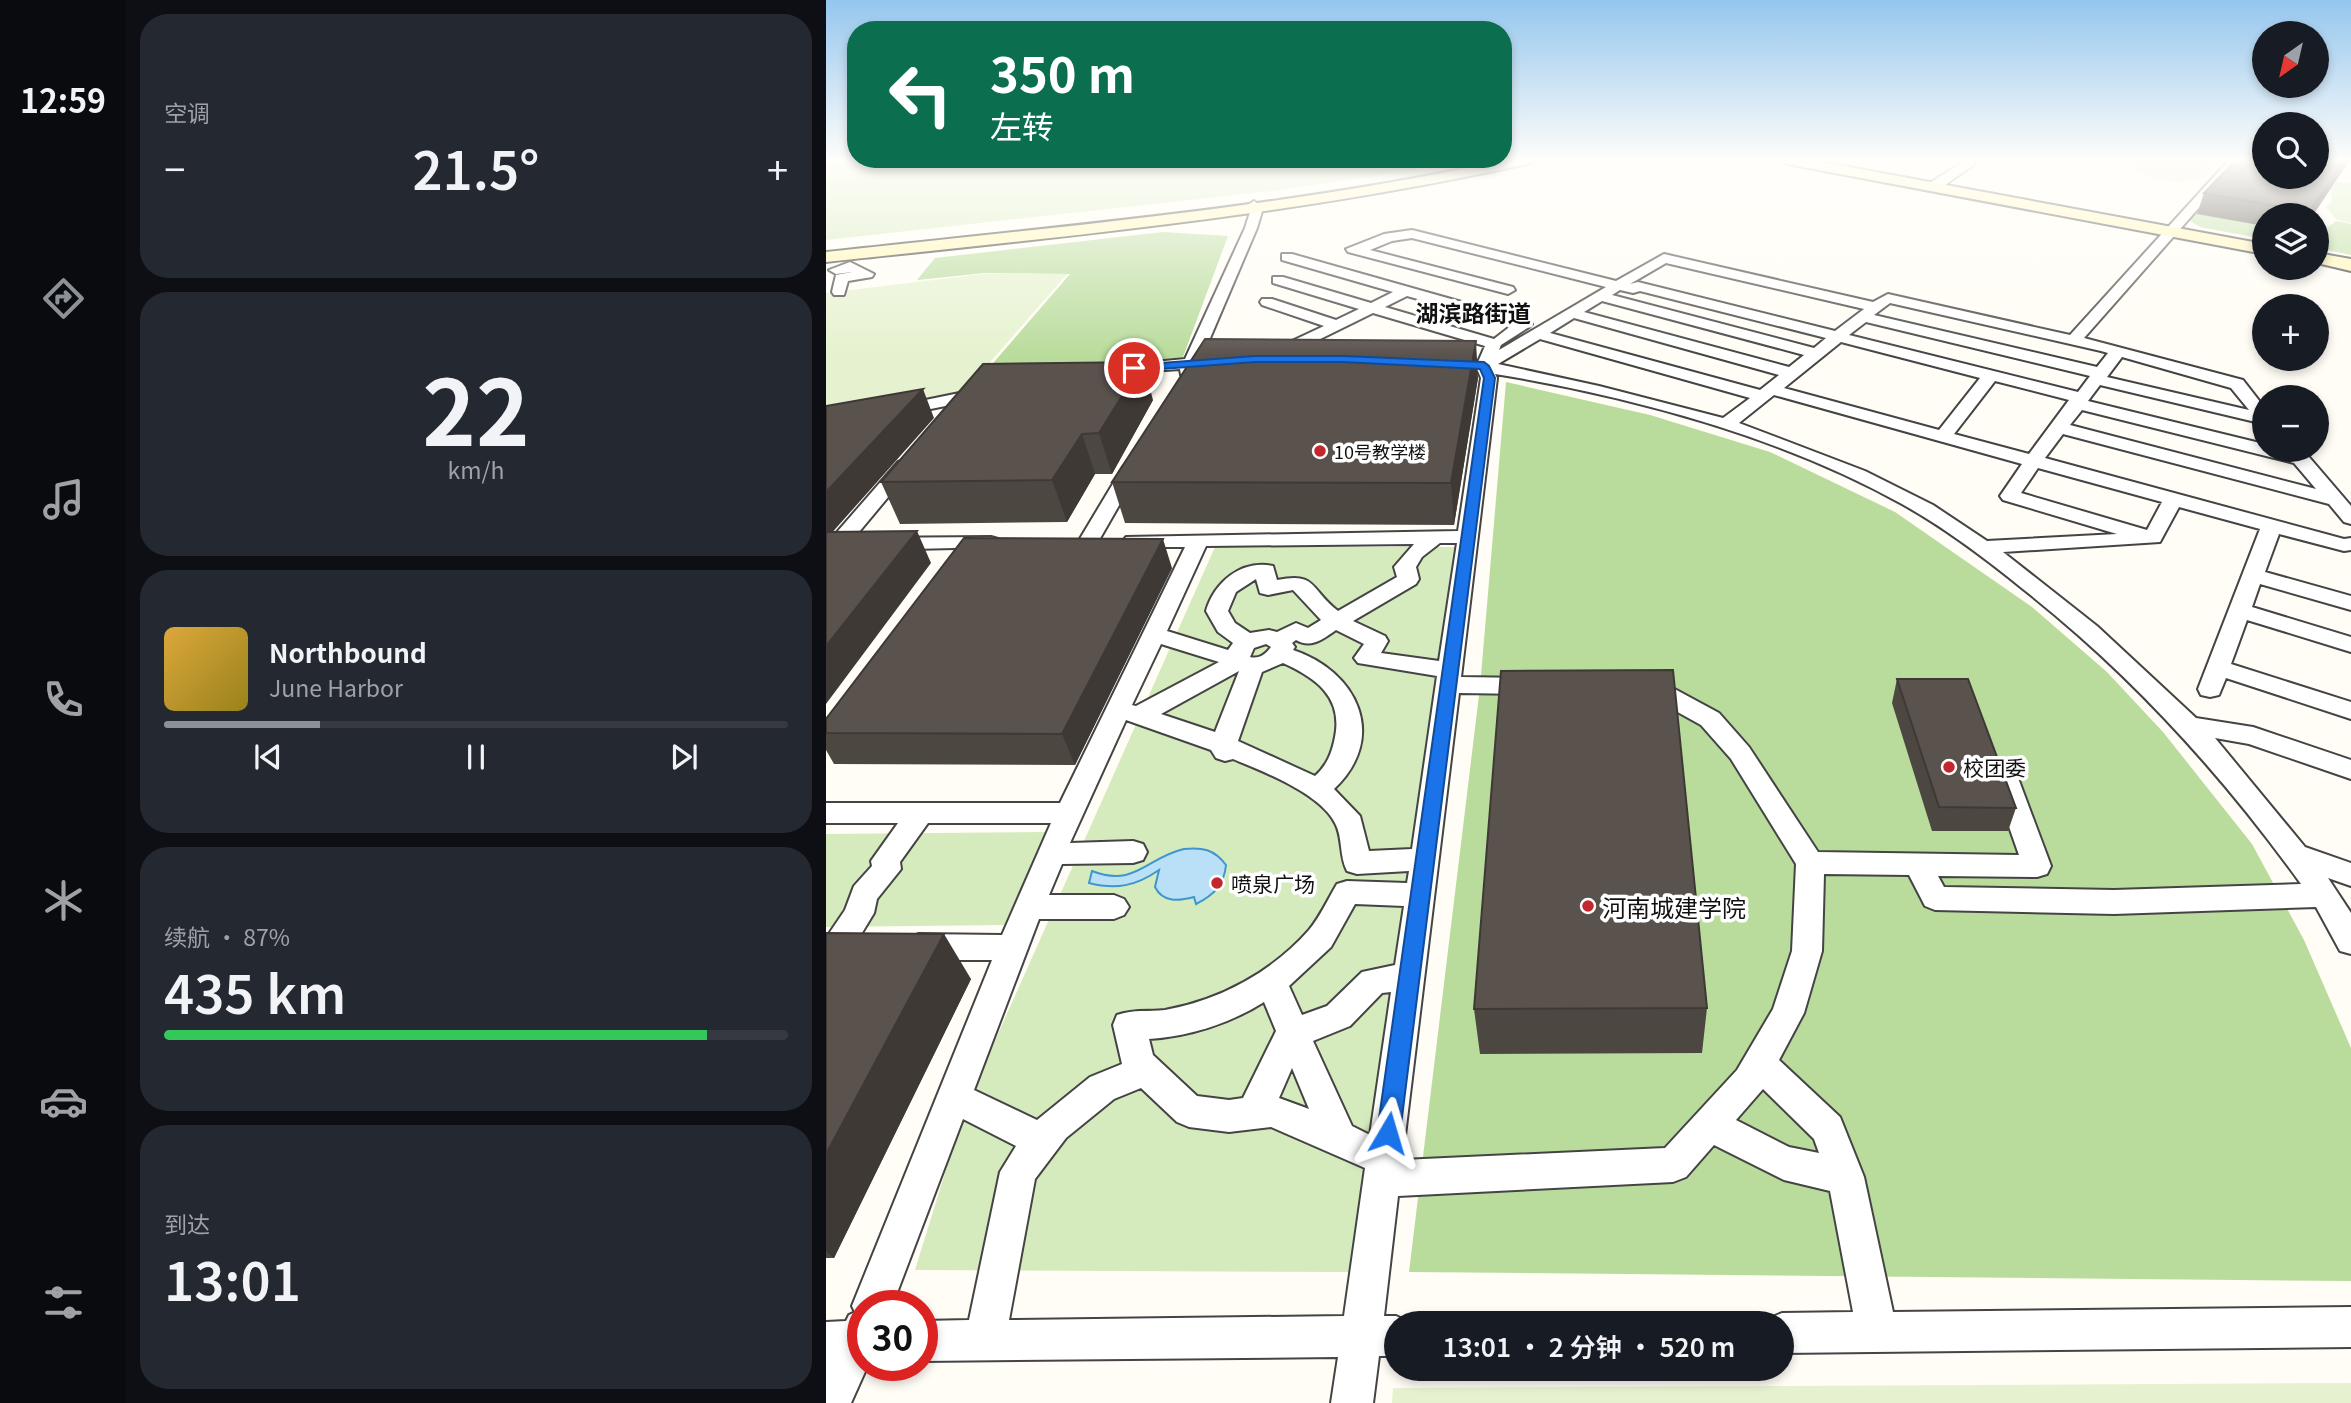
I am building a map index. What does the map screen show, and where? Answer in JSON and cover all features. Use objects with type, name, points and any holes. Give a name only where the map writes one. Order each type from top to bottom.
[{"type":"main road","points":[[832,272],[1135,225]]},
{"type":"main road","points":[[2139,225],[2252,247]]},
{"type":"main road","points":[[2329,260],[2351,265]]},
{"type":"street","points":[[1177,390],[1194,361],[1249,225]]},
{"type":"street","points":[[2074,340],[2174,225]]},
{"type":"street","points":[[1518,285],[1408,264],[1353,249],[1389,237],[1412,234],[1550,268],[1609,291],[1815,353]]},
{"type":"street","points":[[1408,264],[1451,244]]},
{"type":"street","points":[[1287,257],[1524,324],[1489,355],[1489,378],[1384,1169],[1379,1337],[1352,1403]]},
{"type":"street","points":[[1424,362],[1489,355],[1538,334],[1664,258],[1859,315],[2252,416]]},
{"type":"street","points":[[1471,309],[1550,268]]},
{"type":"street","points":[[1645,269],[1685,279]]},
{"type":"street","points":[[1278,280],[1371,308],[1489,355],[1726,425],[1832,462],[1894,491],[1982,547],[2104,643],[2188,725],[2236,777],[2294,854],[2343,924],[2351,942]]},
{"type":"street","points":[[1609,291],[1633,289],[1638,286],[2252,443]]},
{"type":"street","points":[[1287,358],[1298,344],[1406,291]]},
{"type":"street","points":[[1726,425],[1859,315],[1888,298],[2074,340],[2237,384],[2252,403]]},
{"type":"street","points":[[1267,302],[1337,325]]},
{"type":"street","points":[[1571,313],[1791,373]]},
{"type":"street","points":[[1538,334],[1942,437],[2271,527],[2344,545],[2351,544]]},
{"type":"street","points":[[2118,351],[2058,427],[2010,496],[2154,538]]},
{"type":"street","points":[[1266,359],[1319,358]]},
{"type":"street","points":[[1097,373],[1194,361],[1243,359]]},
{"type":"street","points":[[1942,437],[1991,375]]},
{"type":"street","points":[[873,417],[1004,389]]},
{"type":"street","points":[[948,416],[965,397]]},
{"type":"street","points":[[2058,427],[2336,500]]},
{"type":"street","points":[[1088,542],[1144,447]]},
{"type":"street","points":[[831,545],[914,456]]},
{"type":"street","points":[[2304,462],[2351,518]]},
{"type":"street","points":[[2154,538],[2173,500]]},
{"type":"street","points":[[2271,527],[2214,678],[2351,711]]},
{"type":"street","points":[[1062,542],[1468,537]]},
{"type":"street","points":[[1285,642],[1307,638],[1408,579],[1405,567],[1415,553],[1434,538]]},
{"type":"street","points":[[1982,547],[2154,538]]},
{"type":"street","points":[[874,1290],[1069,813],[1128,713],[1154,634],[1198,541]]},
{"type":"street","points":[[955,566],[971,543]]},
{"type":"street","points":[[831,545],[1010,543]]},
{"type":"street","points":[[1224,749],[1246,656],[1217,611],[1221,595],[1241,576],[1265,571],[1268,588],[1298,582],[1317,607],[1337,622],[1377,641],[1366,658],[1418,668],[1449,678],[1567,686]]},
{"type":"street","points":[[2253,575],[2351,603]]},
{"type":"street","points":[[1154,634],[1267,663],[1285,642],[1288,624],[1317,607]]},
{"type":"street","points":[[2239,610],[2351,645]]},
{"type":"street","points":[[1285,642],[1341,695],[1349,711],[1346,747],[1338,768],[1317,789]]},
{"type":"street","points":[[1128,713],[1246,656]]},
{"type":"street","points":[[1128,713],[1313,785],[1347,817],[1352,878],[1320,938],[1271,981],[1229,1007],[1164,1024],[1129,1025],[1139,1063],[1189,1111],[1229,1116],[1270,1111],[1339,1138],[1384,1169],[1673,1165],[1749,1081],[1787,1013],[1807,951],[1810,863],[1740,753],[1710,719],[1660,692],[1620,686]]},
{"type":"street","points":[[2188,725],[2253,736],[2351,770]]},
{"type":"street","points":[[1810,863],[2037,866],[1994,751]]},
{"type":"street","points":[[826,813],[1069,813]]},
{"type":"street","points":[[920,813],[886,861],[887,869],[864,894],[855,947],[1012,948]]},
{"type":"street","points":[[1052,854],[1133,852]]},
{"type":"street","points":[[2294,854],[2351,876]]},
{"type":"street","points":[[1352,878],[1425,859]]},
{"type":"street","points":[[1918,864],[1935,898],[2113,902],[2322,895]]},
{"type":"street","points":[[1352,878],[1420,895]]},
{"type":"street","points":[[1030,907],[1114,907]]},
{"type":"street","points":[[1293,1031],[1325,1026],[1353,1005],[1373,981],[1409,977]]},
{"type":"street","points":[[1271,981],[1339,1138]]},
{"type":"street","points":[[1254,1113],[1293,1031]]},
{"type":"street","points":[[1759,1063],[1829,1129],[1846,1177],[1877,1332]]},
{"type":"street","points":[[985,1340],[1018,1172],[1054,1126],[1102,1087],[1145,1070]]},
{"type":"street","points":[[954,1097],[1043,1141]]},
{"type":"street","points":[[1709,1125],[1784,1163],[1846,1177]]},
{"type":"street","points":[[1794,1333],[2351,1327]]},
{"type":"street","points":[[938,1341],[1379,1337]]},
{"type":"street","points":[[830,1403],[847,1357]]},
{"type":"green space","points":[[826,225],[958,225],[826,240]]},
{"type":"green space","points":[[2197,225],[2252,225],[2252,237],[2200,227]]},
{"type":"green space","points":[[2330,225],[2351,225],[2351,255],[2329,250]]},
{"type":"green space","points":[[1163,232],[1228,236],[1183,357],[1066,372],[969,391],[1070,274],[985,273],[917,280],[935,258]]},
{"type":"green space","points":[[983,274],[1067,274],[964,392],[826,424],[826,293]]},
{"type":"green space","points":[[1506,382],[1650,415],[1770,452],[1895,512],[2032,607],[2107,672],[2163,732],[2252,844],[2304,940],[2351,1048],[2351,1281],[1409,1272],[1480,687]]},
{"type":"green space","points":[[1215,547],[1461,547],[1350,1272],[915,1270],[965,1108]]},
{"type":"green space","points":[[1047,832],[1004,925],[826,927],[826,834]]},
{"type":"green space","points":[[2351,1383],[2351,1403],[1392,1403],[1393,1388]]},
{"type":"water","points":[[1184,849],[1207,850],[1217,855],[1226,865],[1217,889],[1196,904],[1194,897],[1177,900],[1162,896],[1155,887],[1159,870],[1126,885],[1089,883],[1092,871],[1119,876],[1130,874]]},
{"type":"building","name":"10号教学楼","points":[[1205,339],[1476,341],[1451,483],[1112,482]]},
{"type":"building","points":[[1143,362],[1099,433],[1082,434],[1052,480],[881,482],[983,364]]},
{"type":"building","points":[[923,389],[826,492],[826,406]]},
{"type":"building","points":[[917,531],[826,646],[826,532]]},
{"type":"building","points":[[964,538],[1163,539],[1062,734],[826,733],[826,719]]},
{"type":"building","points":[[1673,670],[1707,1008],[1474,1009],[1501,671]]},
{"type":"building","name":"校团委","points":[[1897,679],[1968,679],[2016,808],[1939,807]]},
{"type":"building","points":[[826,933],[944,934],[826,1154]]},
{"type":"place","name":"10号教学楼","points":[[1320,451]]},
{"type":"place","name":"校团委","points":[[1949,767]]},
{"type":"place","name":"喷泉广场","points":[[1217,883]]},
{"type":"place","name":"河南城建学院","points":[[1588,906]]},
{"type":"district","name":"湖滨路街道","points":[[1473,312]]},
{"type":"route","points":[[1134,368],[1194,361],[1255,359],[1389,360],[1484,366],[1489,378],[1388,1133]]}]
